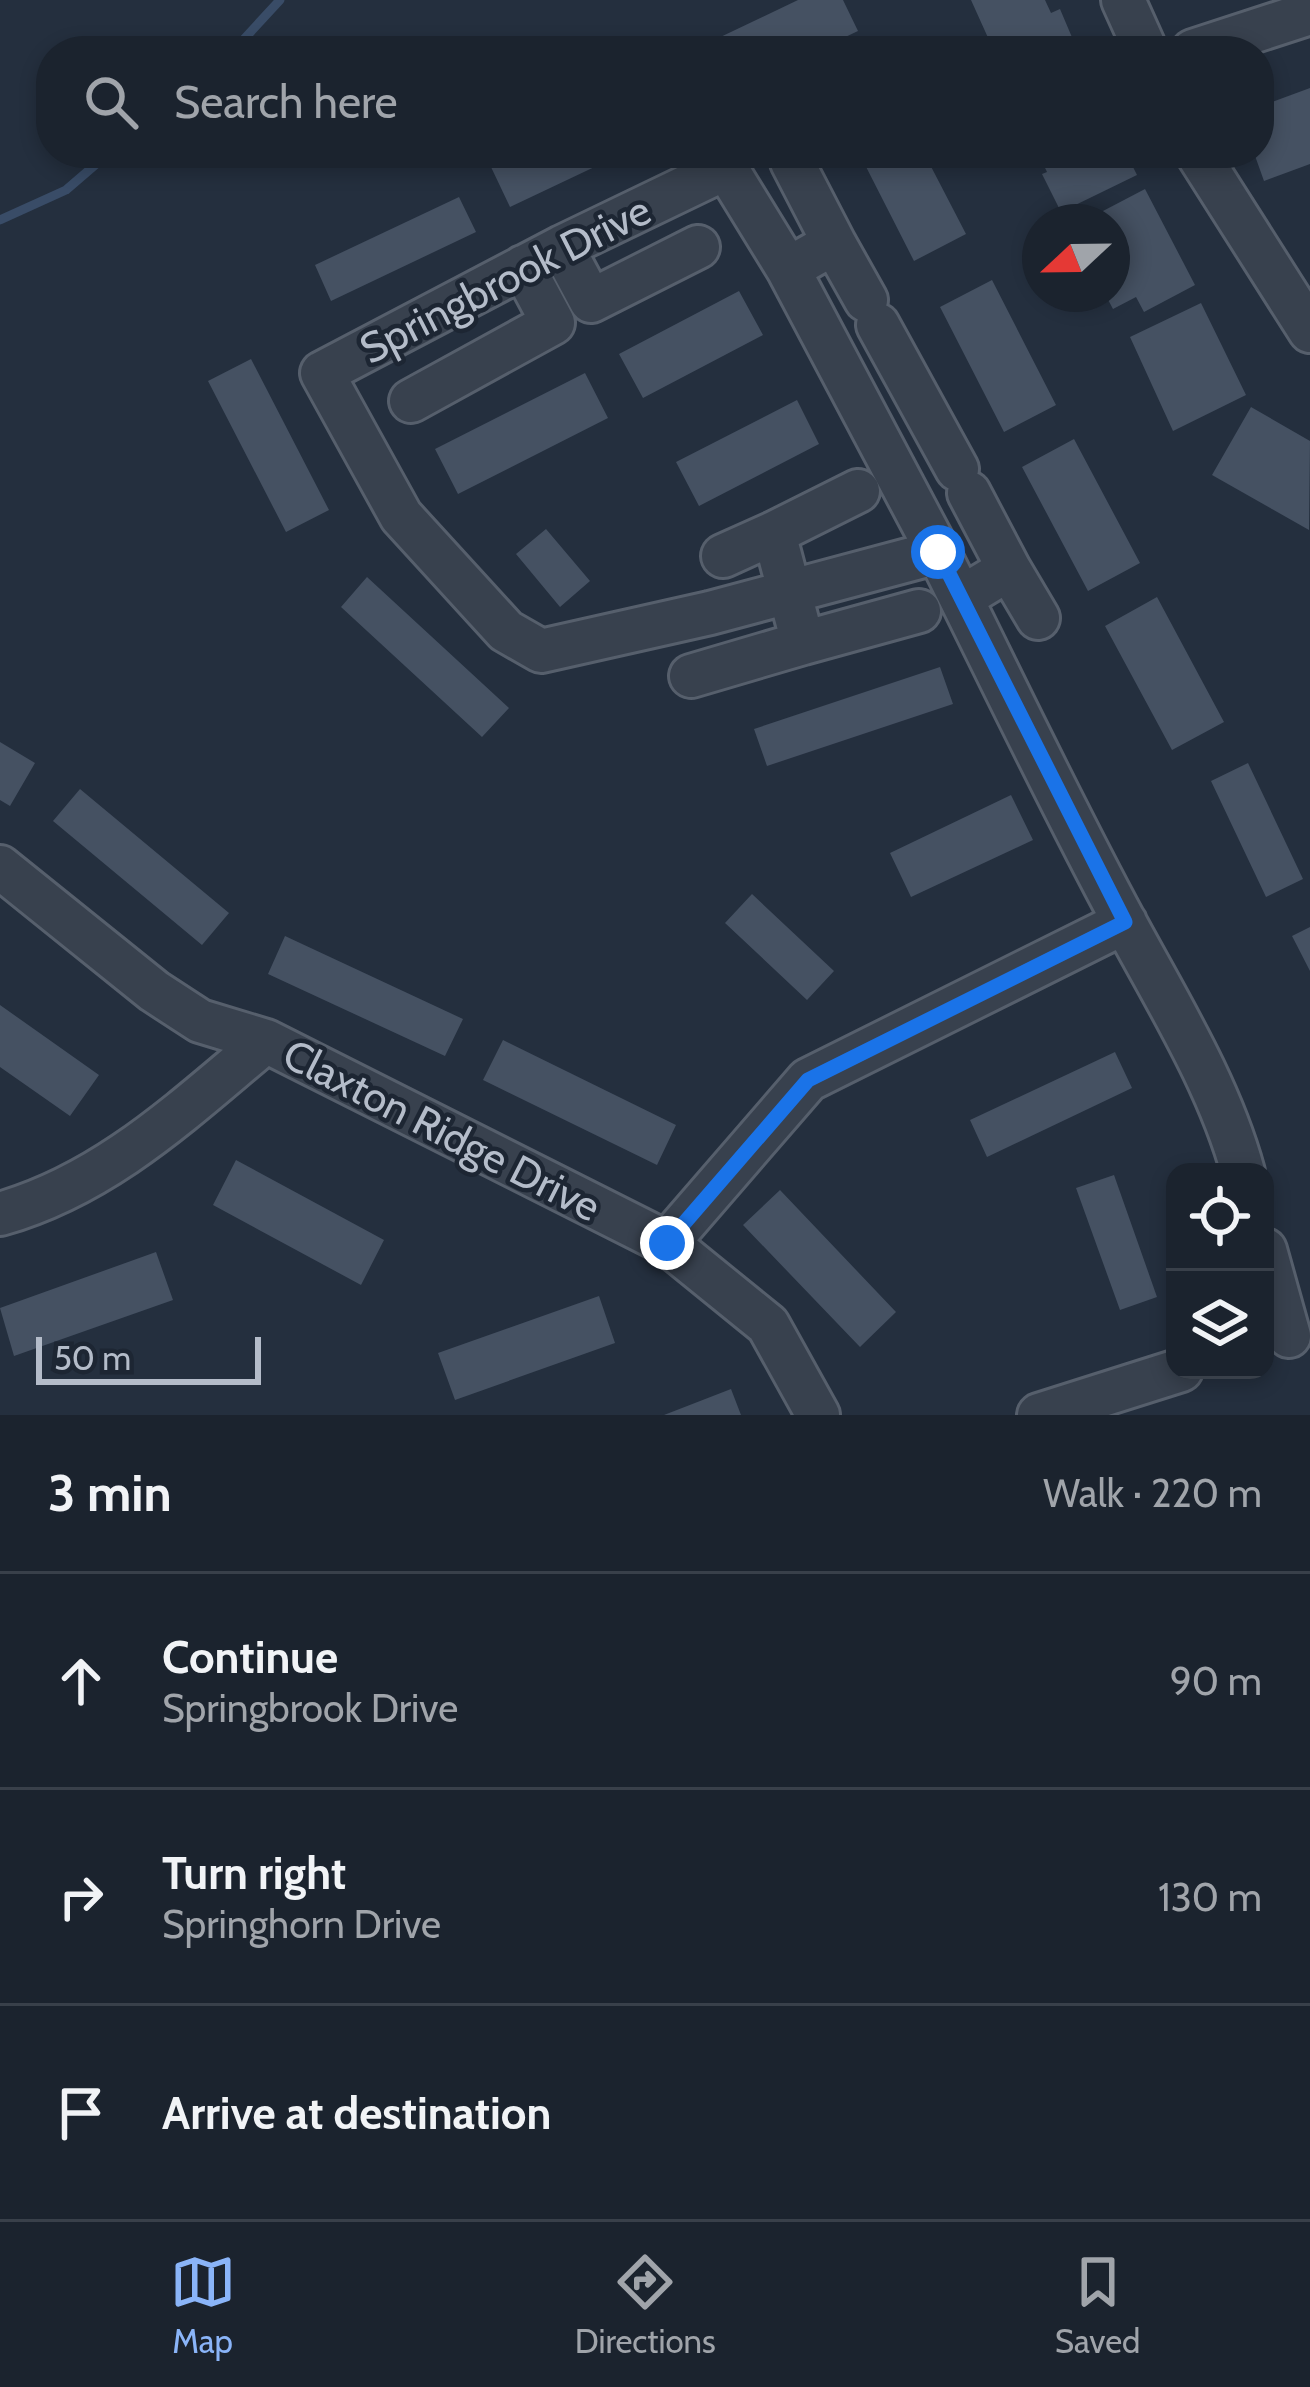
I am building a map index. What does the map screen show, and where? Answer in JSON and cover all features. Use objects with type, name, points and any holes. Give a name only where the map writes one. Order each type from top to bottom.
[{"type":"street","points":[[1123,0],[1139,36]]},
{"type":"street","points":[[1239,36],[1310,13]]},
{"type":"street","name":"Springbrook Drive","points":[[715,168],[322,373],[401,516],[506,631],[542,651],[938,552]]},
{"type":"street","name":"Springbrook Drive","points":[[735,168],[1168,998],[1216,1098],[1241,1163]]},
{"type":"street","points":[[795,168],[1038,618]]},
{"type":"street","points":[[1207,168],[1310,331]]},
{"type":"street","points":[[788,269],[834,243]]},
{"type":"street","points":[[562,247],[591,301],[698,247]]},
{"type":"street","points":[[411,401],[553,323],[523,267]]},
{"type":"street","points":[[890,462],[954,466]]},
{"type":"street","points":[[723,556],[858,491]]},
{"type":"street","points":[[774,533],[803,643]]},
{"type":"street","points":[[961,598],[1009,569]]},
{"type":"street","points":[[691,676],[919,611]]},
{"type":"street","name":"Claxton Ridge Drive","points":[[0,867],[154,991],[200,1021],[266,1041],[667,1243],[768,1325],[818,1415]]},
{"type":"street","points":[[667,1243],[808,1080],[1125,922]]},
{"type":"street","name":"Claxton Ridge Drive","points":[[0,1214],[82,1182],[129,1154],[266,1041]]},
{"type":"street","points":[[1271,1271],[1288,1336]]},
{"type":"street","points":[[1039,1415],[1166,1375]]},
{"type":"building","points":[[798,0],[843,0],[858,31],[848,36],[722,36]]},
{"type":"building","points":[[971,0],[1045,0],[1051,13],[1060,9],[1071,36],[987,36]]},
{"type":"building","points":[[1310,88],[1310,164],[1264,181],[1259,168],[1274,168],[1274,101]]},
{"type":"building","points":[[491,168],[592,168],[510,207]]},
{"type":"building","points":[[867,168],[932,168],[966,234],[914,261]]},
{"type":"building","points":[[1045,168],[1134,168],[1137,175],[1077,204],[1057,204],[1042,174]]},
{"type":"building","points":[[1145,189],[1195,285],[1144,312],[1136,297],[1130,300],[1130,204],[1116,204]]},
{"type":"building","points":[[459,197],[476,232],[331,301],[315,265]]},
{"type":"building","points":[[992,280],[1056,405],[1004,432],[940,307]]},
{"type":"building","points":[[739,291],[763,335],[643,398],[619,354]]},
{"type":"building","points":[[1201,303],[1246,395],[1173,431],[1130,337]]},
{"type":"building","points":[[251,359],[329,510],[286,532],[208,381]]},
{"type":"building","points":[[585,373],[608,418],[458,494],[435,449]]},
{"type":"building","points":[[797,400],[819,444],[699,506],[676,462]]},
{"type":"building","points":[[1251,407],[1310,441],[1309,530],[1212,475]]},
{"type":"building","points":[[1074,439],[1140,563],[1088,591],[1022,467]]},
{"type":"building","points":[[546,529],[590,581],[560,607],[516,554]]},
{"type":"building","points":[[367,577],[509,708],[482,737],[341,607]]},
{"type":"building","points":[[1157,597],[1224,722],[1172,750],[1105,626]]},
{"type":"building","points":[[940,667],[953,704],[767,766],[754,729]]},
{"type":"building","points":[[0,742],[35,763],[10,806],[0,800]]},
{"type":"building","points":[[1248,763],[1303,879],[1266,897],[1211,781]]},
{"type":"building","points":[[80,789],[229,913],[202,945],[53,821]]},
{"type":"building","points":[[1011,795],[1033,840],[911,897],[890,853]]},
{"type":"building","points":[[752,894],[834,971],[807,1000],[725,923]]},
{"type":"building","points":[[1310,927],[1310,971],[1292,936]]},
{"type":"building","points":[[285,936],[463,1019],[445,1056],[268,974]]},
{"type":"building","points":[[0,1005],[99,1075],[70,1116],[0,1067]]},
{"type":"building","points":[[503,1040],[676,1125],[657,1165],[483,1080]]},
{"type":"building","points":[[1115,1052],[1132,1088],[987,1157],[970,1120]]},
{"type":"building","points":[[236,1160],[384,1240],[361,1285],[213,1205]]},
{"type":"building","points":[[1114,1175],[1157,1297],[1120,1310],[1076,1188]]},
{"type":"building","points":[[780,1190],[896,1312],[860,1347],[743,1225]]},
{"type":"building","points":[[156,1252],[173,1300],[14,1356],[0,1308]]},
{"type":"building","points":[[599,1296],[615,1343],[455,1400],[438,1353]]},
{"type":"building","points":[[731,1389],[741,1415],[664,1415]]},
{"type":"waterway","points":[[247,36],[280,0]]},
{"type":"waterway","points":[[0,220],[66,190],[92,168]]},
{"type":"route","points":[[667,1243],[808,1080],[1125,922],[938,552]]}]
